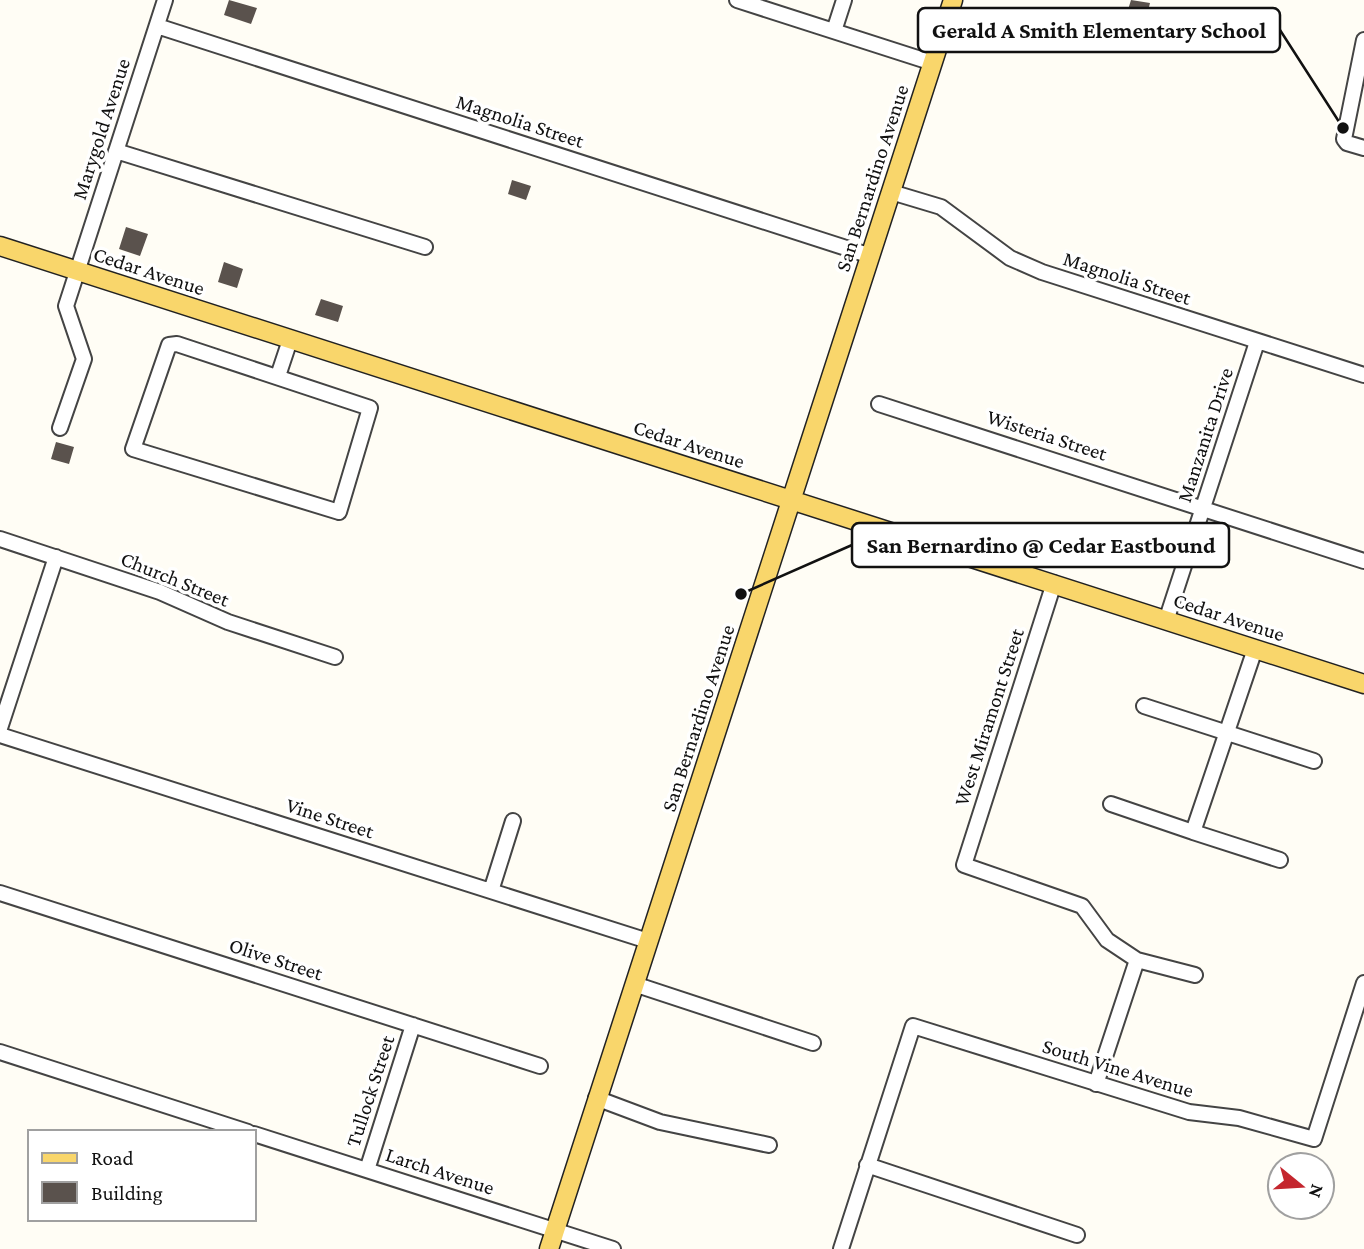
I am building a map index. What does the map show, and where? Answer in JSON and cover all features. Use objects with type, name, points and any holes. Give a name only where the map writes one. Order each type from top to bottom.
[{"type":"main road","name":"San Bernardino Avenue","points":[[549,1249],[953,0]]},
{"type":"main road","name":"Cedar Avenue","points":[[0,246],[1364,684]]},
{"type":"street","name":"Marygold Avenue","points":[[60,428],[84,359],[66,306],[165,0]]},
{"type":"street","points":[[737,0],[933,63]]},
{"type":"street","points":[[834,31],[844,0]]},
{"type":"street","name":"Magnolia Street","points":[[156,26],[871,256]]},
{"type":"street","points":[[1364,40],[1358,106],[1344,139],[1347,143],[1364,148]]},
{"type":"street","points":[[116,151],[425,247]]},
{"type":"street","name":"Magnolia Street","points":[[891,191],[941,207],[1010,258],[1042,272],[1364,375]]},
{"type":"street","points":[[278,376],[290,340]]},
{"type":"street","name":"Manzanita Drive","points":[[1166,621],[1257,342]]},
{"type":"street","points":[[177,344],[278,376],[370,408],[339,512],[133,449],[169,345],[177,344]]},
{"type":"street","name":"Wisteria Street","points":[[879,404],[1364,561]]},
{"type":"street","name":"Church Street","points":[[0,539],[160,592],[228,622],[335,657]]},
{"type":"street","points":[[0,728],[56,557]]},
{"type":"street","name":"West Miramont Street","points":[[1054,583],[964,865],[1082,906],[1107,940],[1137,960]]},
{"type":"street","points":[[1193,832],[1255,649]]},
{"type":"street","points":[[1144,706],[1314,761]]},
{"type":"street","name":"Vine Street","points":[[0,735],[648,941]]},
{"type":"street","points":[[1111,804],[1280,860]]},
{"type":"street","points":[[491,891],[513,821]]},
{"type":"street","name":"Olive Street","points":[[0,893],[540,1066]]},
{"type":"street","points":[[1096,1084],[1137,960],[1195,975]]},
{"type":"street","name":"South Vine Avenue","points":[[867,1165],[913,1026],[1189,1112],[1239,1118],[1314,1139],[1364,983]]},
{"type":"street","points":[[634,984],[813,1043]]},
{"type":"street","name":"Tullock Street","points":[[367,1170],[413,1025]]},
{"type":"street","points":[[0,1052],[242,1130]]},
{"type":"street","points":[[596,1098],[660,1122],[769,1145]]},
{"type":"street","name":"Larch Avenue","points":[[256,1135],[613,1249]]},
{"type":"street","points":[[841,1249],[867,1165],[1077,1235]]},
{"type":"building","points":[[229,0],[257,8],[251,24],[224,15]]},
{"type":"building","points":[[1131,0],[1150,3],[1146,19],[1127,13]]},
{"type":"building","points":[[512,180],[531,186],[526,200],[508,194]]},
{"type":"building","points":[[126,227],[148,234],[140,256],[119,249]]},
{"type":"building","points":[[224,262],[243,269],[237,288],[218,282]]},
{"type":"building","points":[[321,299],[343,306],[338,322],[315,315]]},
{"type":"building","points":[[56,442],[74,447],[69,464],[51,459]]},
{"type":"place","name":"Gerald A Smith Elementary School","points":[[1343,128]]},
{"type":"place","name":"San Bernardino @ Cedar Eastbound","points":[[741,594]]}]
